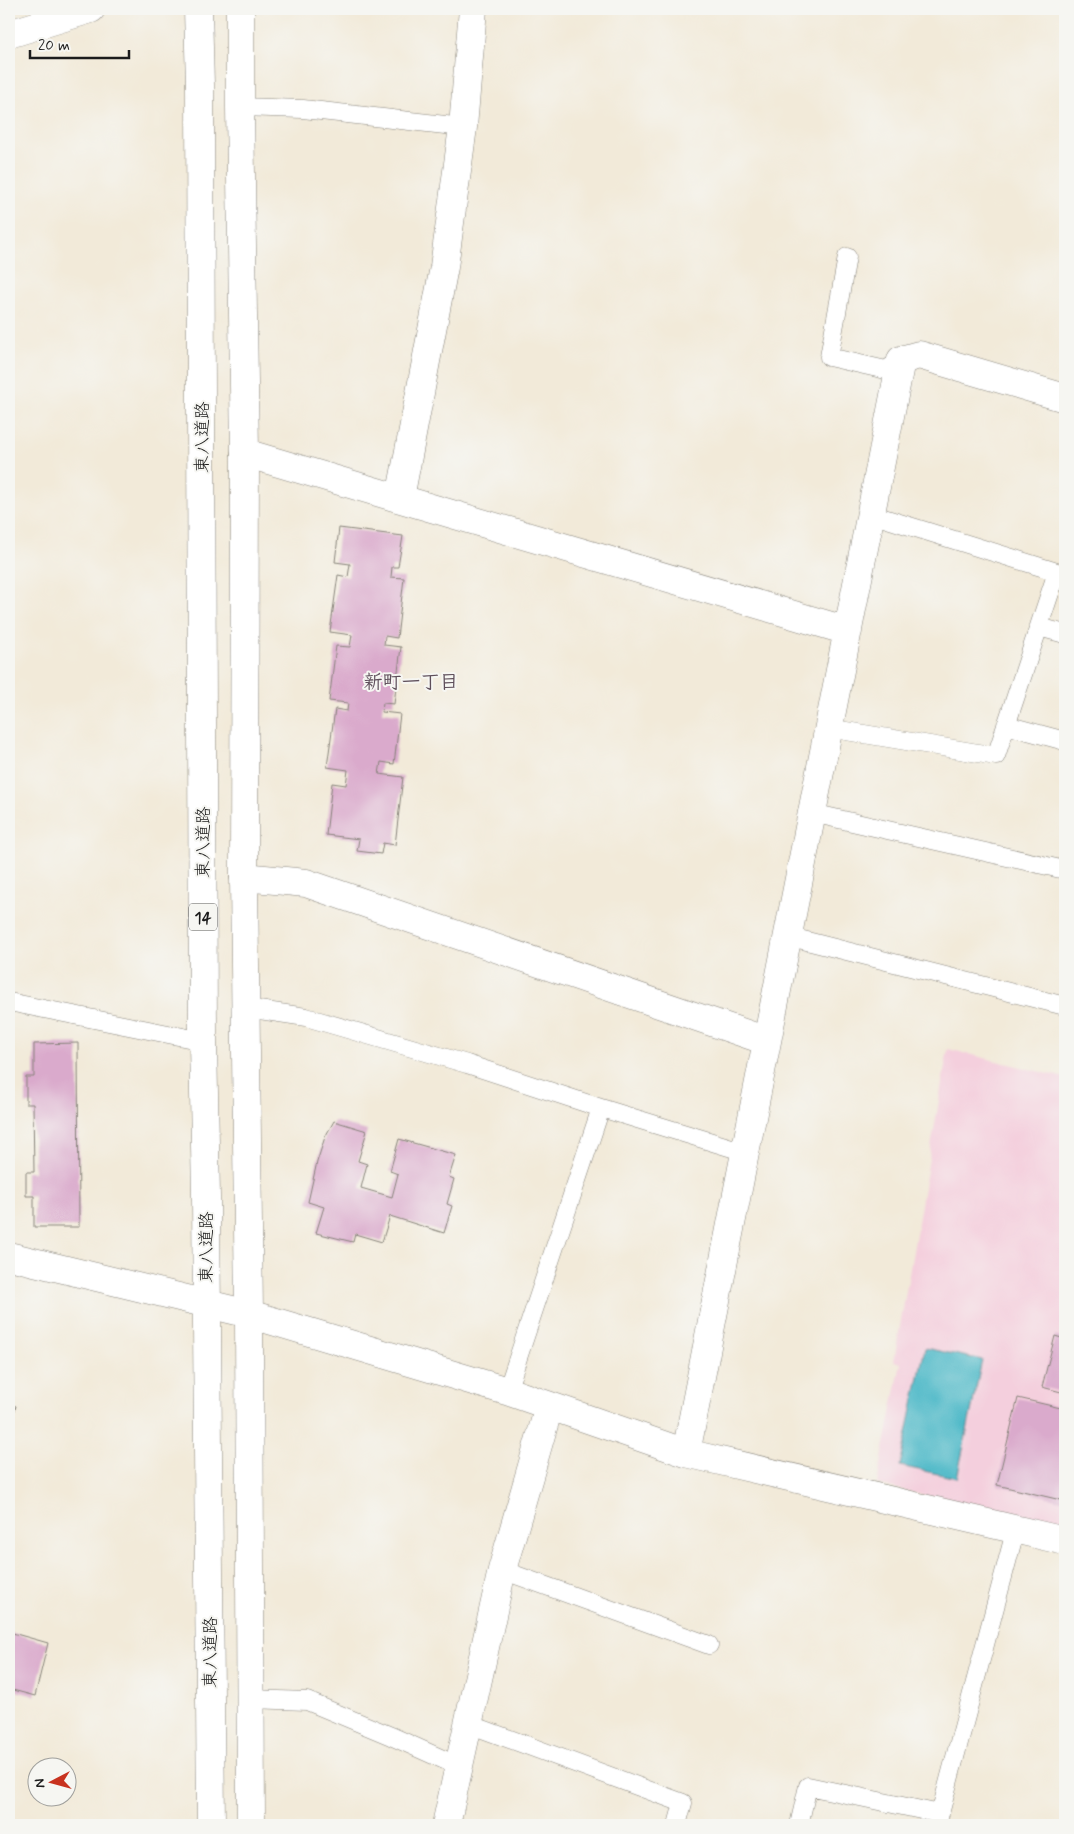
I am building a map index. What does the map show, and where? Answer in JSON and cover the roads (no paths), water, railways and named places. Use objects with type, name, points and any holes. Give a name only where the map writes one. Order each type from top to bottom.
[{"type":"street","points":[[9,34],[91,9]]},
{"type":"street","name":"東八道路","points":[[198,9],[203,624],[203,1041],[211,1825]]},
{"type":"street","points":[[240,9],[245,453],[244,877],[250,1314],[251,1825]]},
{"type":"street","points":[[400,498],[444,267],[463,127],[473,9]]},
{"type":"street","points":[[686,1453],[901,360],[919,355],[1065,398]]},
{"type":"street","points":[[245,453],[848,631]]},
{"type":"street","points":[[244,877],[306,883],[767,1041]]},
{"type":"street","points":[[9,1256],[135,1288],[206,1302],[250,1314],[507,1391],[686,1453],[1016,1528],[1065,1541]]},
{"type":"street","points":[[446,1825],[502,1570],[549,1407]]},
{"type":"lane","points":[[240,106],[303,109],[463,127]]},
{"type":"lane","points":[[847,257],[829,357],[886,370],[901,360]]},
{"type":"lane","points":[[828,728],[996,756],[1057,572],[871,514]]},
{"type":"lane","points":[[1040,628],[1065,634]]},
{"type":"lane","points":[[1006,725],[1065,741]]},
{"type":"lane","points":[[812,813],[1065,870]]},
{"type":"lane","points":[[787,936],[1065,1006]]},
{"type":"lane","points":[[9,1002],[203,1041]]},
{"type":"lane","points":[[246,1008],[306,1017],[467,1064],[601,1108],[745,1152]]},
{"type":"lane","points":[[507,1391],[601,1108]]},
{"type":"lane","points":[[799,1825],[808,1786],[938,1820],[1016,1528]]},
{"type":"lane","points":[[502,1570],[709,1644]]},
{"type":"lane","points":[[250,1699],[307,1701],[458,1766]]},
{"type":"lane","points":[[469,1724],[684,1803],[677,1825]]},
{"type":"water","points":[[925,1348],[982,1360],[957,1478],[900,1466]]},
{"type":"district","name":"新町一丁目","points":[[411,681]]}]
